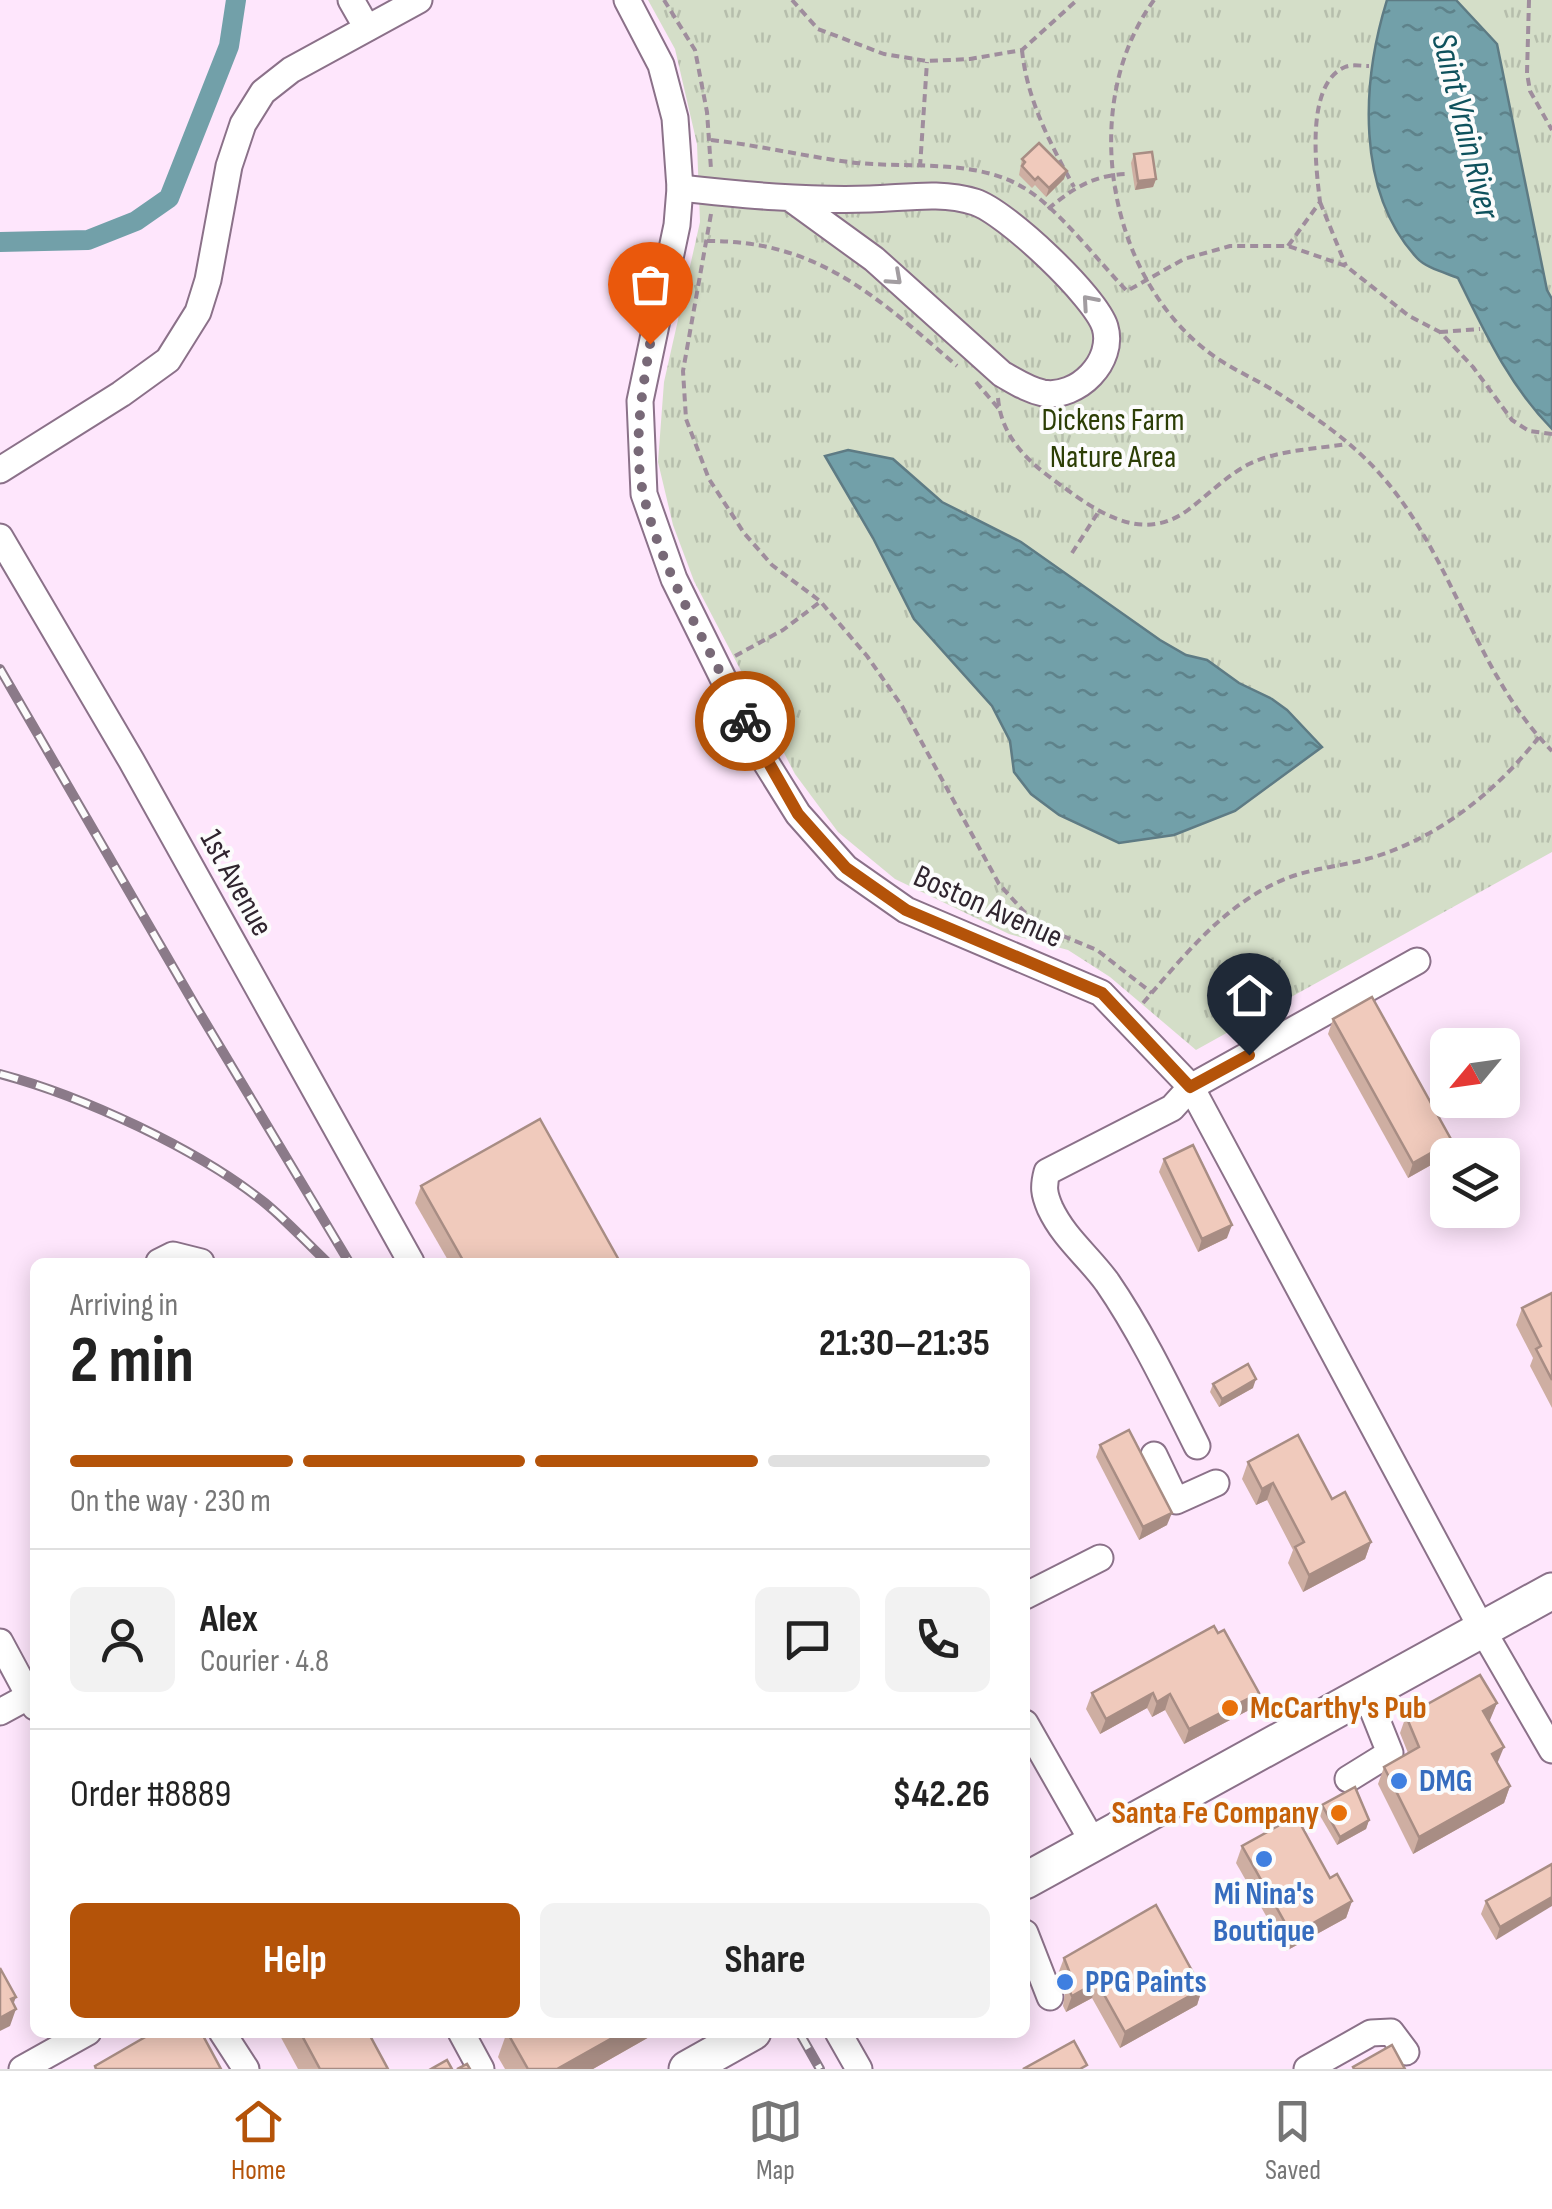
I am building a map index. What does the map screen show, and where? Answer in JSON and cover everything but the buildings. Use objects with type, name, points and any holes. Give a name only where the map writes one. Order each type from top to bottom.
[{"type":"highway","points":[[1030,1872],[1094,1844],[1552,1591]]},
{"type":"highway","points":[[687,2069],[738,2038]]},
{"type":"street","points":[[352,0],[368,28]]},
{"type":"street","points":[[0,470],[168,360],[204,296],[229,166],[243,124],[263,92],[291,70],[418,0]]},
{"type":"street","name":"Boston Avenue","points":[[627,0],[661,65],[675,118],[680,188],[677,225],[640,400],[644,494],[658,540],[760,753],[798,814],[846,868],[906,910],[1102,993],[1190,1087],[1482,1629],[1552,1750]]},
{"type":"street","points":[[680,188],[790,198],[948,196],[976,202],[1020,230],[1100,314],[1108,342],[1100,364],[1076,388],[1046,394],[985,374],[854,244],[790,198]]},
{"type":"street","points":[[854,244],[870,199]]},
{"type":"street","name":"1st Avenue","points":[[0,537],[410,1258]]},
{"type":"street","points":[[1197,1446],[1105,1280],[1074,1247],[1051,1211],[1042,1187],[1048,1172],[1172,1108],[1190,1087],[1417,960]]},
{"type":"street","points":[[1154,1455],[1176,1501],[1216,1483]]},
{"type":"street","points":[[1030,1593],[1100,1558]]},
{"type":"street","points":[[0,1642],[30,1694]]},
{"type":"street","points":[[1348,1779],[1390,1753],[1366,1693]]},
{"type":"street","points":[[0,1712],[30,1700]]},
{"type":"street","points":[[1030,1731],[1094,1844]]},
{"type":"street","points":[[1030,1946],[1050,1997]]},
{"type":"street","points":[[1307,2069],[1372,2034],[1391,2032],[1406,2052]]},
{"type":"street","points":[[22,2069],[77,2038]]},
{"type":"street","points":[[226,2038],[246,2069]]},
{"type":"street","points":[[464,2038],[481,2069]]},
{"type":"street","points":[[841,2038],[859,2069]]},
{"type":"path","points":[[664,0],[695,50],[707,112],[712,191],[707,241],[683,370],[686,419],[708,479],[744,533],[772,565],[820,602],[867,656],[902,706],[999,884],[1028,915],[1097,950],[1152,993]]},
{"type":"path","points":[[792,0],[818,28],[884,54],[927,62],[1022,50],[1077,0]]},
{"type":"path","points":[[1154,0],[1142,17],[1122,64],[1109,145],[1127,235],[1146,279],[1160,301],[1206,351],[1324,424],[1380,473],[1420,526],[1450,578],[1491,670],[1552,751]]},
{"type":"path","points":[[1529,0],[1530,92],[1552,130]]},
{"type":"path","points":[[1022,50],[1025,81],[1074,187]]},
{"type":"path","points":[[920,167],[927,62]]},
{"type":"path","points":[[1346,266],[1320,202],[1314,156],[1316,124],[1333,75],[1348,66],[1369,66]]},
{"type":"path","points":[[1048,209],[1074,187],[1127,174]]},
{"type":"path","points":[[1288,246],[1320,202]]},
{"type":"path","points":[[707,241],[781,251],[808,258],[840,274],[890,308],[960,368]]},
{"type":"path","points":[[1146,279],[1184,259],[1230,246],[1288,246],[1346,266],[1409,316],[1440,332],[1473,366],[1512,420],[1530,431],[1552,434]]},
{"type":"path","points":[[1440,332],[1480,329]]},
{"type":"path","points":[[985,374],[1008,431],[1024,458],[1099,511],[1149,527],[1185,512],[1251,463],[1286,453],[1347,444]]},
{"type":"path","points":[[985,374],[999,408]]},
{"type":"path","points":[[1072,553],[1099,511]]},
{"type":"path","points":[[718,665],[783,630],[820,602]]},
{"type":"path","points":[[1129,1019],[1228,910],[1292,876],[1372,858],[1423,838],[1500,782],[1538,737]]},
{"type":"green space","name":"Dickens Farm Nature Area","points":[[648,0],[1552,0],[1552,852],[1196,1050],[1110,977],[1068,950],[1009,934],[895,879],[838,832],[795,774],[694,581],[673,525],[658,462],[664,382],[700,222],[697,144],[675,49]]},
{"type":"water","name":"Saint Vrain River","points":[[1387,0],[1456,0],[1497,44],[1552,299],[1552,429],[1510,376],[1458,278],[1421,262],[1397,231],[1374,168],[1369,100],[1372,65]]},
{"type":"water","points":[[848,450],[893,459],[942,502],[1021,542],[1160,640],[1186,655],[1207,660],[1239,683],[1272,699],[1322,747],[1235,811],[1174,835],[1119,843],[1059,815],[1031,794],[1014,772],[1010,741],[992,706],[914,619],[825,456]]},
{"type":"waterway","points":[[0,242],[88,240],[136,221],[169,198],[229,46],[236,0]]},
{"type":"railway","points":[[0,669],[347,1258]]},
{"type":"railway","points":[[0,1074],[103,1110],[174,1144],[265,1203],[323,1258]]},
{"type":"railway","points":[[802,2038],[820,2069]]},
{"type":"way so far","points":[[650,344],[640,400],[644,494],[674,579],[745,721]]},
{"type":"place","name":"McCarthy's Pub","points":[[1230,1708]]},
{"type":"place","name":"DMG","points":[[1399,1781]]},
{"type":"place","name":"Santa Fe Company","points":[[1339,1813]]},
{"type":"place","name":"Mi Nina's Boutique","points":[[1264,1859]]},
{"type":"place","name":"PPG Paints","points":[[1065,1982]]},
{"type":"route","points":[[745,721],[798,814],[846,868],[906,910],[1102,993],[1190,1087],[1249,1055]]}]
